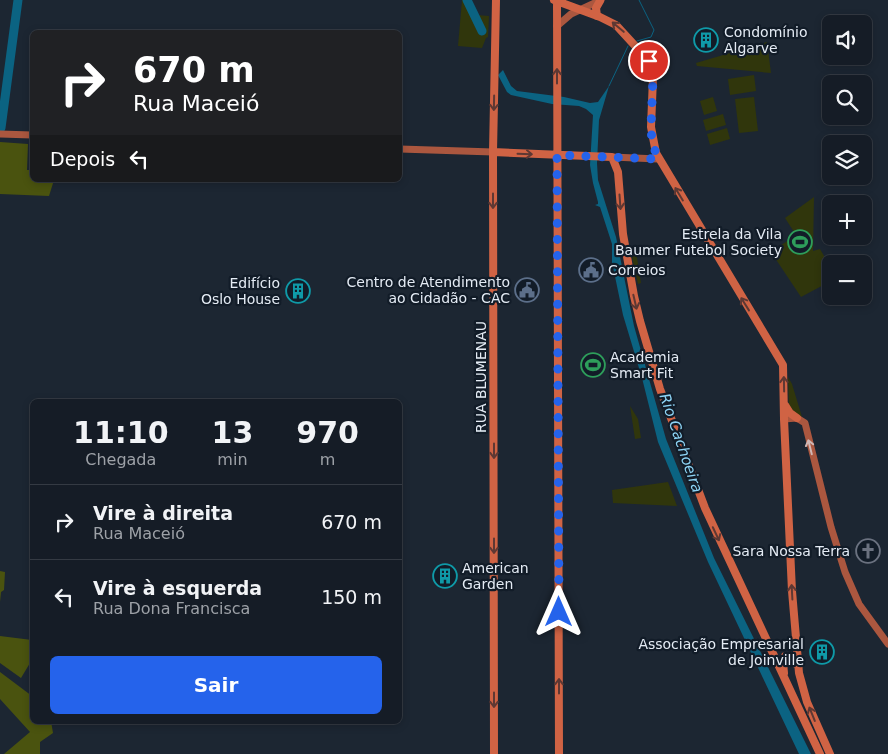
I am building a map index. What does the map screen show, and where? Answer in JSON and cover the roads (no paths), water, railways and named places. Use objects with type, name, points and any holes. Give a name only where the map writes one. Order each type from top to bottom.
[{"type":"main road","name":"RUA BLUMENAU","points":[[494,754],[493,152],[496,0]]},
{"type":"main road","points":[[557,26],[567,16],[601,0]]},
{"type":"main road","points":[[597,16],[596,8],[601,0]]},
{"type":"main road","points":[[559,754],[556,1],[612,22],[620,28],[651,66],[653,78],[652,142],[658,159],[783,365],[792,591],[799,673]]},
{"type":"main road","points":[[0,134],[30,135]]},
{"type":"main road","points":[[402,149],[658,159]]},
{"type":"main road","points":[[612,157],[618,172],[622,234],[634,296],[657,378],[705,508],[820,754]]},
{"type":"main road","points":[[784,403],[788,410],[805,423],[836,546],[846,576],[860,604],[888,644]]},
{"type":"main road","points":[[784,419],[797,418]]},
{"type":"main road","points":[[786,682],[783,663],[785,656],[790,655],[794,658],[807,702],[830,754]]},
{"type":"water","points":[[503,70],[511,86],[517,91],[564,97],[590,103],[598,102],[609,86],[599,120],[598,180],[616,237],[634,326],[666,439],[714,558],[811,754],[799,754],[708,562],[658,442],[642,378],[623,315],[612,262],[612,244],[600,207],[595,205],[598,202],[590,165],[593,115],[579,106],[552,104],[511,95],[507,92],[498,75]]},
{"type":"waterway","points":[[1,128],[18,0]]},
{"type":"waterway","name":"Rio Cachoeira","points":[[467,0],[482,31]]},
{"type":"waterway","points":[[637,41],[651,37],[654,30],[639,0]]},
{"type":"waterway","points":[[609,86],[628,46]]},
{"type":"place","name":"Condomínio Algarve","points":[[706,40]]},
{"type":"place","name":"Estrela da Vila Baumer Futebol Society","points":[[800,242]]},
{"type":"place","name":"Correios","points":[[591,270]]},
{"type":"place","name":"Centro de Atendimento ao Cidadão - CAC","points":[[527,290]]},
{"type":"place","name":"Edifício Oslo House","points":[[298,291]]},
{"type":"place","name":"Academia Smart Fit","points":[[593,365]]},
{"type":"place","name":"Sara Nossa Terra","points":[[868,551]]},
{"type":"place","name":"American Garden","points":[[445,576]]},
{"type":"place","name":"Associação Empresarial de Joinville","points":[[822,652]]}]
